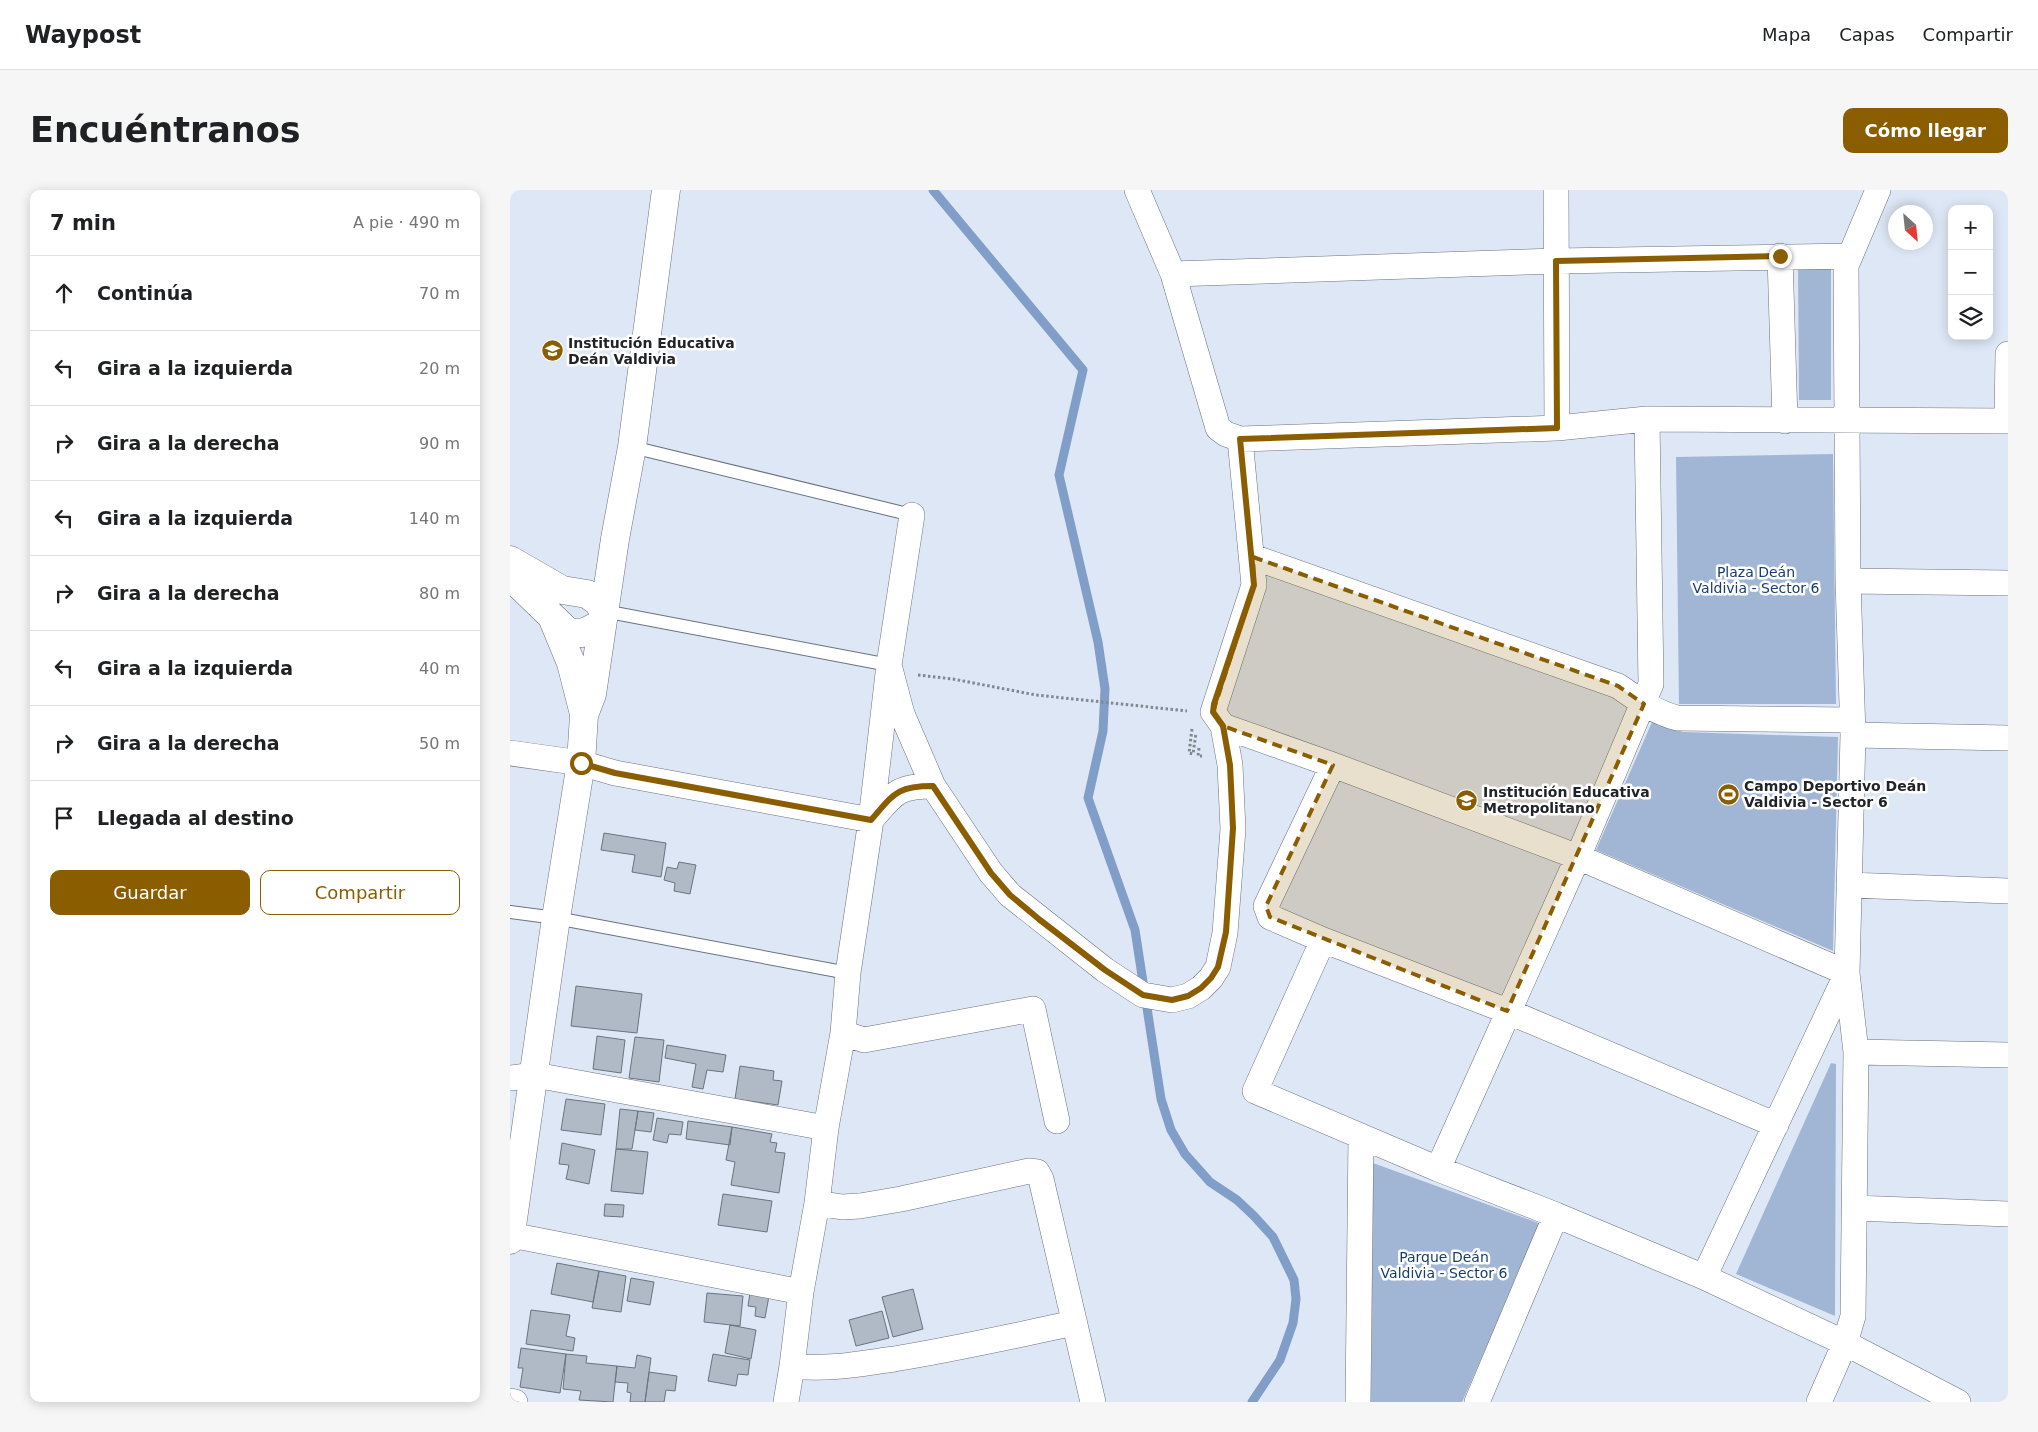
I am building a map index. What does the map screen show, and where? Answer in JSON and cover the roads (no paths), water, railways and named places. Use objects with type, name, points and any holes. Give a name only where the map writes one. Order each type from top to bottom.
[{"type":"street","points":[[666,190],[632,447],[602,617],[592,694],[584,715],[581,763],[556,918],[522,1076],[510,1238],[801,1292]]},
{"type":"street","points":[[1136,190],[1173,274],[1218,428],[1226,434],[1240,439],[1557,428],[1647,419],[2007,421],[2008,354]]},
{"type":"street","points":[[1556,190],[1557,428]]},
{"type":"street","points":[[1819,1402],[1845,1343],[1853,1316],[1856,1052],[1847,973],[1853,727],[1848,581],[1846,266],[1878,190]]},
{"type":"street","points":[[1780,256],[1785,421]]},
{"type":"street","points":[[1173,274],[1556,261],[1849,256]]},
{"type":"street","points":[[1438,1169],[1507,1011],[1578,857],[1651,684],[1647,419]]},
{"type":"street","points":[[889,665],[905,723],[933,786],[991,873],[1010,895],[1105,970],[1143,995],[1172,1000],[1188,996],[1201,988],[1218,967],[1226,932],[1233,828],[1230,765],[1223,726],[1213,712],[1214,704],[1254,585],[1240,439]]},
{"type":"street","points":[[786,1402],[801,1292],[817,1203],[826,1128],[843,1033],[848,973],[871,820],[889,665],[912,515]]},
{"type":"street","points":[[562,590],[581,579],[598,564],[615,539]]},
{"type":"street","points":[[1252,557],[1618,686],[1644,704],[1677,718],[1853,727],[2008,738]]},
{"type":"street","points":[[510,560],[562,590],[588,594],[597,601],[602,617]]},
{"type":"street","points":[[510,576],[568,632],[583,633],[602,617]]},
{"type":"street","points":[[1848,581],[2008,583]]},
{"type":"street","points":[[551,616],[571,663],[584,715]]},
{"type":"street","points":[[1223,726],[1333,764],[1578,857],[1847,973]]},
{"type":"street","points":[[510,753],[581,763],[615,773],[871,820]]},
{"type":"street","points":[[1333,764],[1266,906],[1270,917],[1323,940],[1507,1011],[1776,1125]]},
{"type":"street","points":[[871,820],[894,794],[911,786],[933,786]]},
{"type":"street","points":[[1849,885],[2008,891]]},
{"type":"street","points":[[1323,940],[1255,1091],[1438,1169],[1556,1215],[1704,1277],[1845,1343],[1958,1402]]},
{"type":"street","points":[[1704,1277],[1847,973]]},
{"type":"street","points":[[843,1033],[864,1040],[1033,1009],[1057,1121]]},
{"type":"street","points":[[1856,1052],[2008,1055]]},
{"type":"street","points":[[522,1076],[826,1128]]},
{"type":"street","points":[[1358,1402],[1361,1136]]},
{"type":"street","points":[[817,1203],[842,1207],[860,1206],[1029,1171],[1038,1172],[1093,1402]]},
{"type":"street","points":[[1855,1208],[2008,1214]]},
{"type":"street","points":[[1477,1402],[1556,1215]]},
{"type":"street","points":[[792,1366],[818,1369],[939,1352],[1074,1323]]},
{"type":"street","points":[[510,1401],[515,1402]]},
{"type":"lane","points":[[632,447],[912,515]]},
{"type":"lane","points":[[602,617],[889,665]]},
{"type":"lane","points":[[510,912],[556,918],[848,973]]},
{"type":"waterway","points":[[933,190],[1083,370],[1059,475],[1098,642],[1105,689],[1103,731],[1088,798],[1135,930],[1161,1099],[1171,1130],[1185,1154],[1210,1182],[1237,1200],[1273,1237],[1294,1280],[1296,1299],[1293,1323],[1280,1360],[1252,1402]]},
{"type":"place","name":"Institución Educativa Deán Valdivia","points":[[552,351]]},
{"type":"place","name":"Campo Deportivo Deán Valdivia - Sector 6","points":[[1728,794]]},
{"type":"place","name":"Institución Educativa Metropolitano","points":[[1467,800]]},
{"type":"park label","name":"Plaza Deán Valdivia - Sector 6","points":[[1756,580]]},
{"type":"park label","name":"Parque Deán Valdivia - Sector 6","points":[[1444,1266]]}]
